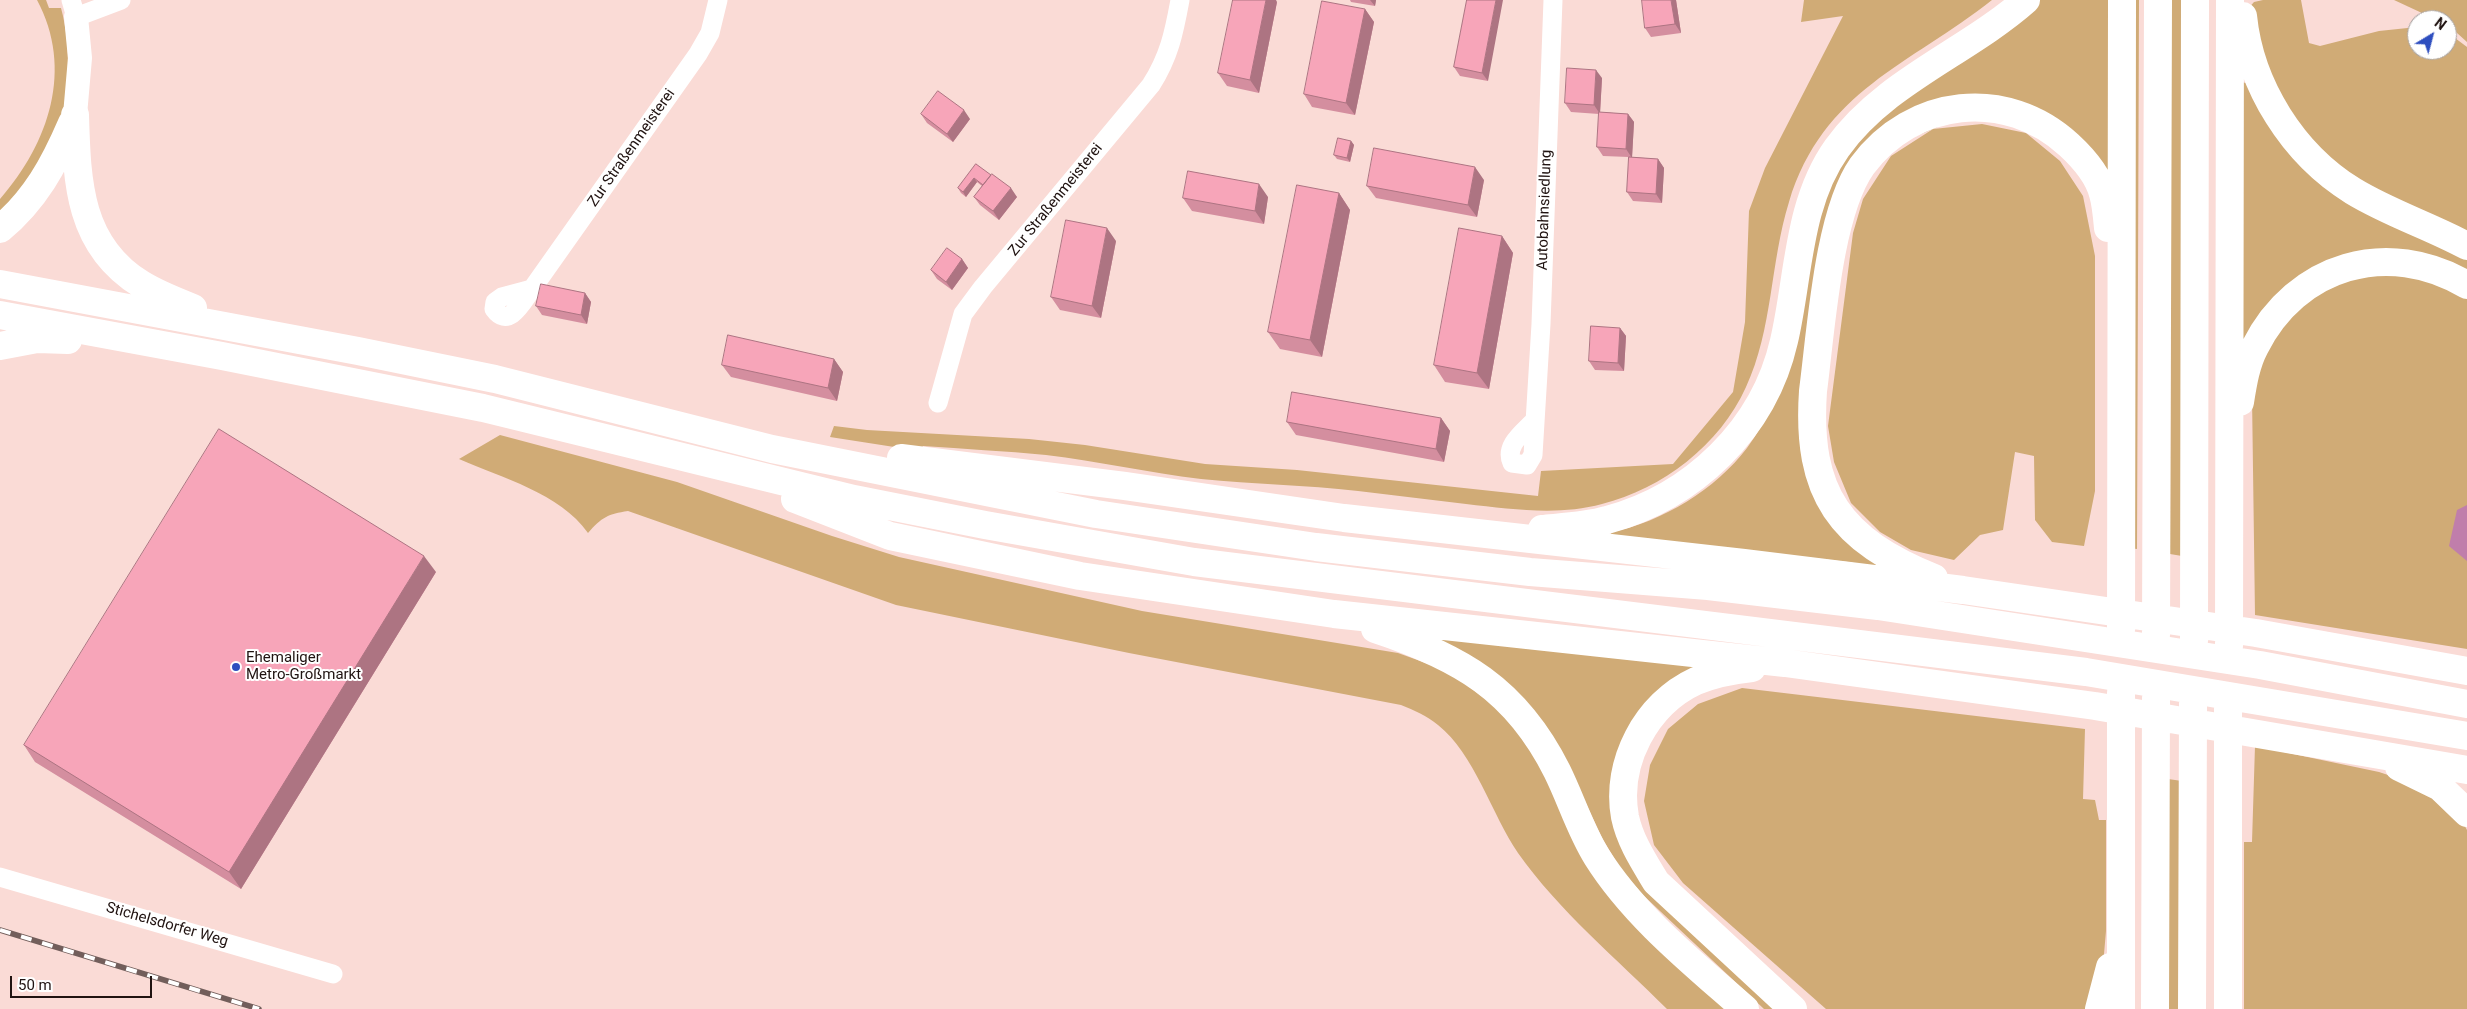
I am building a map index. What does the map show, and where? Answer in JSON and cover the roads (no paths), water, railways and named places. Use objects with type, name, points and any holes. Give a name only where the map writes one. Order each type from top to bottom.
[{"type":"highway","points":[[1488,534],[1607,521],[1664,497],[1704,470],[1730,446],[1746,427],[1760,405],[1776,370],[1784,342],[1800,248],[1809,209],[1822,176],[1837,149],[1872,108],[1894,91],[1989,28],[2026,0]]},
{"type":"highway","points":[[2121,1009],[2122,0]]},
{"type":"highway","points":[[2155,1009],[2158,0]]},
{"type":"highway","points":[[2192,1009],[2195,0]]},
{"type":"highway","points":[[2228,1009],[2230,0]]},
{"type":"highway","points":[[2241,0],[2245,40],[2256,74],[2271,106],[2307,152],[2326,172],[2353,190],[2467,246]]},
{"type":"highway","points":[[1963,590],[1911,569],[1868,544],[1851,528],[1836,508],[1824,488],[1816,466],[1812,408],[1829,274],[1836,234],[1844,205],[1862,167],[1892,135],[1908,124],[1928,115],[1952,109],[1975,107],[1998,109],[2024,115],[2040,124],[2060,137],[2077,153],[2093,172],[2103,193],[2122,324]]},
{"type":"highway","points":[[0,229],[20,212],[42,184],[60,152],[75,115]]},
{"type":"highway","points":[[75,115],[76,168],[81,200],[96,238],[109,256],[126,274],[158,294],[250,330]]},
{"type":"highway","points":[[2229,490],[2244,375],[2255,347],[2290,298],[2317,278],[2364,263],[2386,260],[2408,262],[2434,269],[2467,285]]},
{"type":"highway","points":[[0,284],[250,330],[495,380],[772,449],[1033,502],[1316,547],[1530,572],[1708,586],[1878,606],[2250,663],[2467,704]]},
{"type":"highway","points":[[0,315],[138,340],[483,408],[710,466],[854,499],[985,525],[1194,562],[2086,672],[2467,736]]},
{"type":"highway","points":[[0,346],[37,339],[138,340]]},
{"type":"highway","points":[[772,449],[855,450],[1344,518],[1753,564],[1963,590],[2256,633],[2467,671]]},
{"type":"highway","points":[[710,466],[890,536],[927,546],[1080,576],[1334,614],[1785,663],[2095,706],[2304,740],[2467,770]]},
{"type":"highway","points":[[1334,614],[1445,656],[1478,676],[1519,710],[1540,738],[1597,857],[1655,926],[1745,1009]]},
{"type":"highway","points":[[1785,663],[1716,675],[1676,692],[1658,708],[1642,728],[1629,758],[1624,796],[1625,818],[1633,841],[1656,882],[1793,1009]]},
{"type":"highway","points":[[2304,740],[2395,765],[2420,775],[2440,787],[2467,813]]},
{"type":"highway","points":[[2099,1009],[2120,919]]},
{"type":"main road","points":[[73,9],[80,58],[75,115]]},
{"type":"street","points":[[73,9],[121,0]]},
{"type":"street","name":"Zur Straßenmeisterei","points":[[532,289],[698,54],[710,34],[718,0]]},
{"type":"street","name":"Zur Straßenmeisterei","points":[[938,403],[963,314],[1151,85],[1164,65],[1171,44],[1180,0]]},
{"type":"street","name":"Autobahnsiedlung","points":[[1535,420],[1553,0]]},
{"type":"street","name":"Stichelsdorfer Weg","points":[[0,877],[334,974]]},
{"type":"railway","points":[[0,930],[259,1009]]},
{"type":"place","name":"Ehemaliger Metro-Großmarkt","points":[[236,667]]}]
